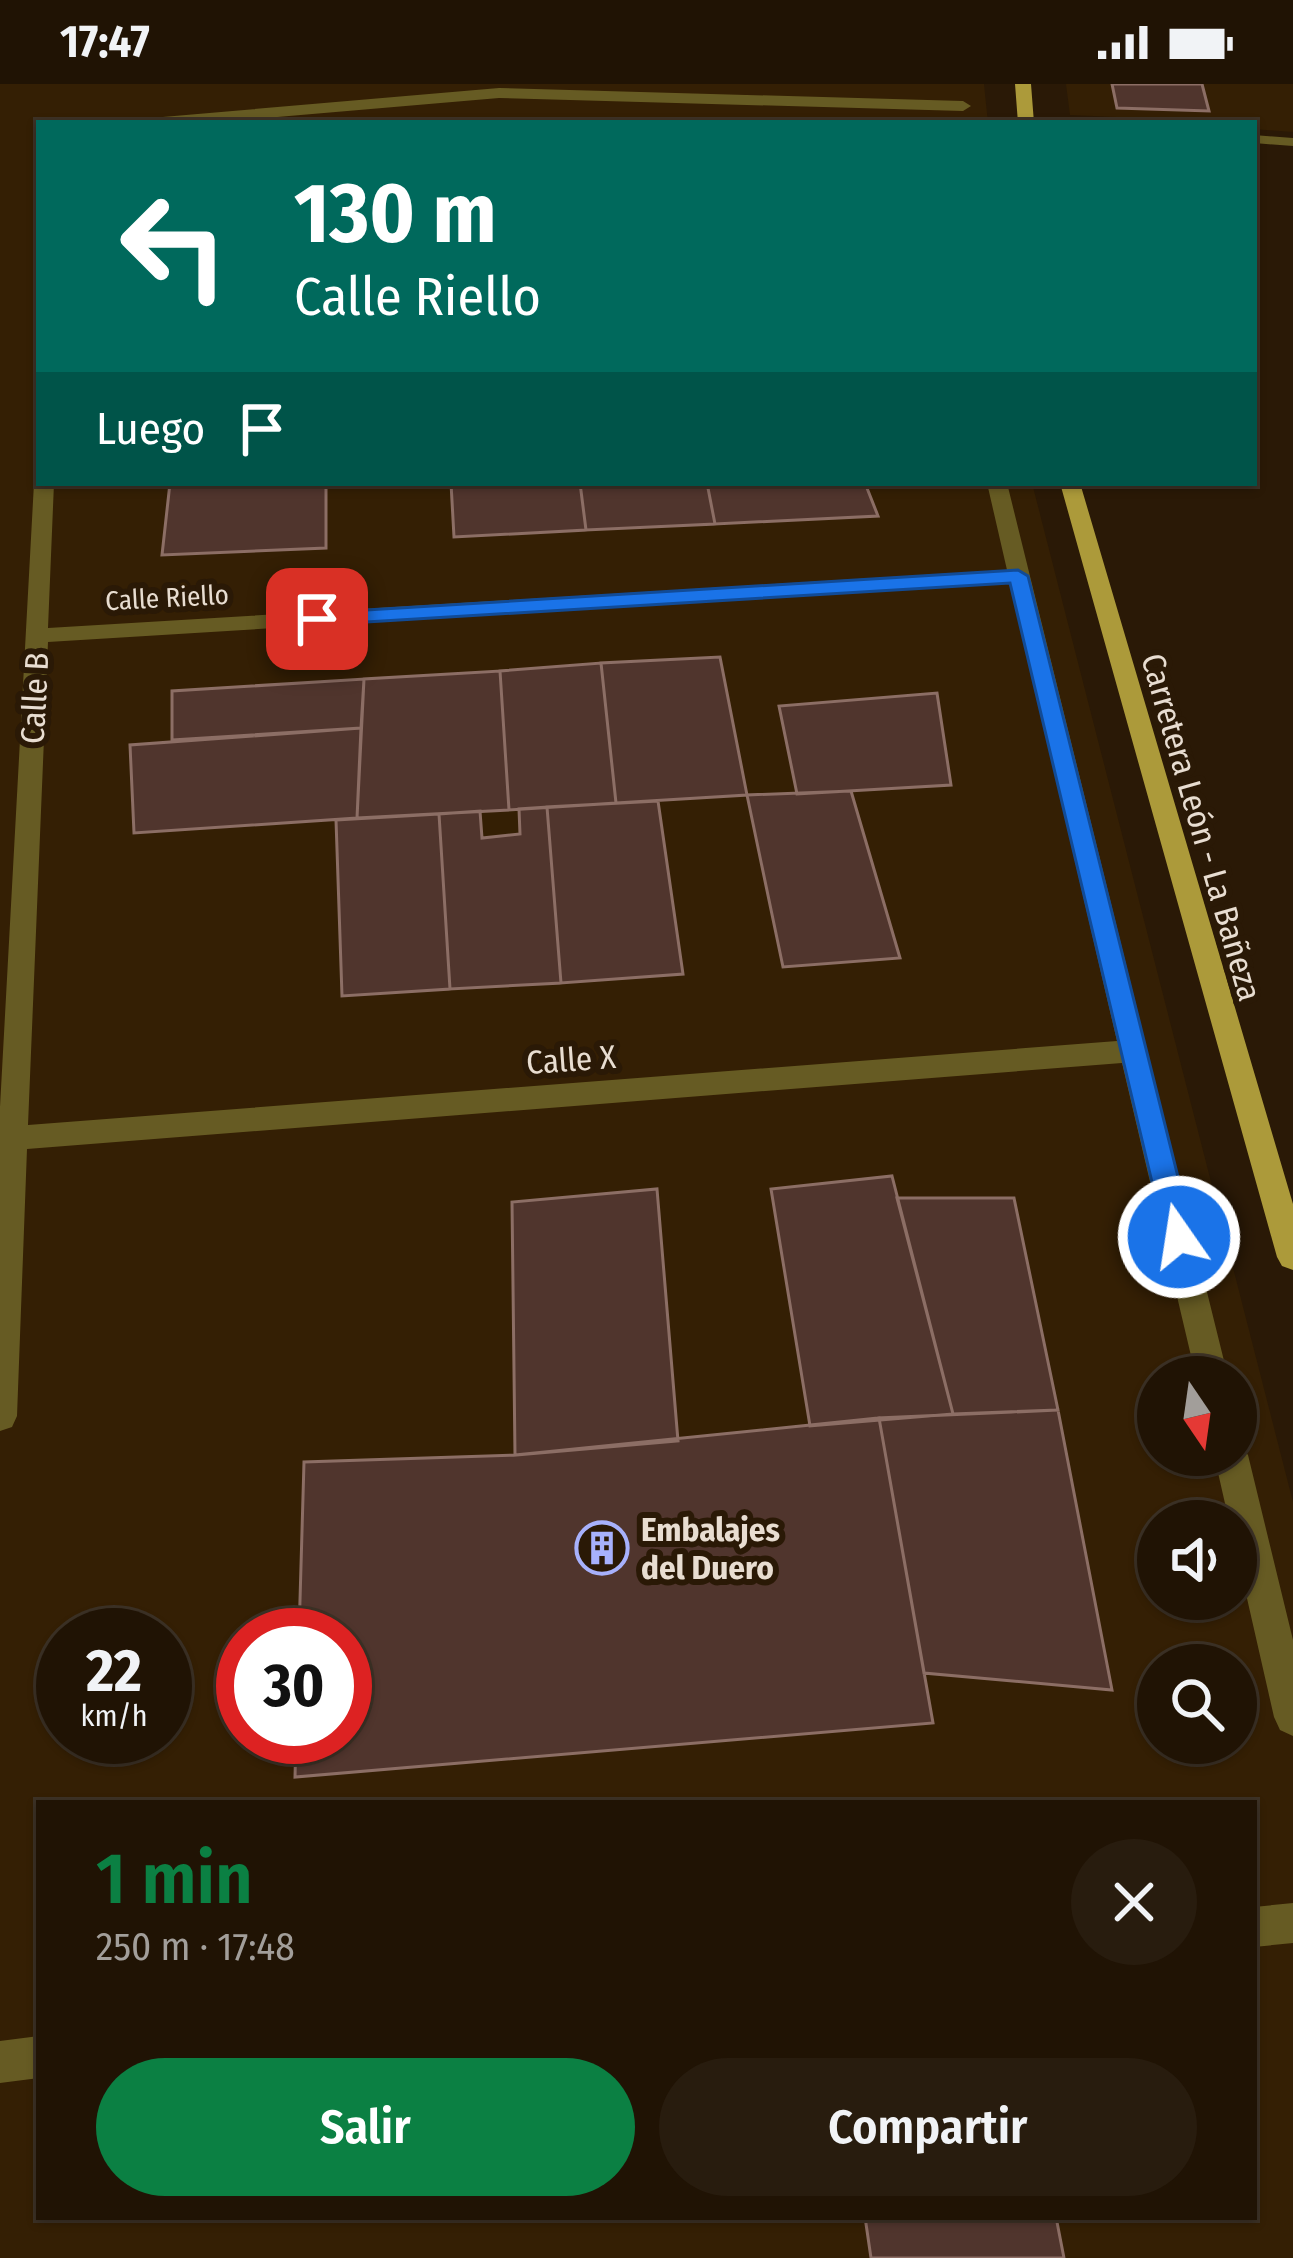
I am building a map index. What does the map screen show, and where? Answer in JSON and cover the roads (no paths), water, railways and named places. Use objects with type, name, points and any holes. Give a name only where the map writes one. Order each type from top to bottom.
[{"type":"main road","points":[[1023,84],[1026,120]]},
{"type":"main road","name":"Carretera León - La Bañeza","points":[[1071,486],[1293,1257]]},
{"type":"street","points":[[404,101],[458,84]]},
{"type":"street","points":[[553,84],[610,93]]},
{"type":"street","points":[[186,120],[499,89],[963,114],[961,84]]},
{"type":"street","name":"Calle B","points":[[0,1416],[44,486]]},
{"type":"street","points":[[999,486],[1207,1356]]},
{"type":"street","name":"Calle Riello","points":[[37,636],[1018,576]]},
{"type":"street","name":"Calle X","points":[[13,1138],[1135,1051]]},
{"type":"street","points":[[1236,1476],[1293,1717]]},
{"type":"street","points":[[1257,1927],[1293,1923]]},
{"type":"street","points":[[0,2062],[36,2057]]},
{"type":"lane","points":[[1257,139],[1293,142]]},
{"type":"place","name":"Embalajes del Duero","points":[[602,1548]]}]
